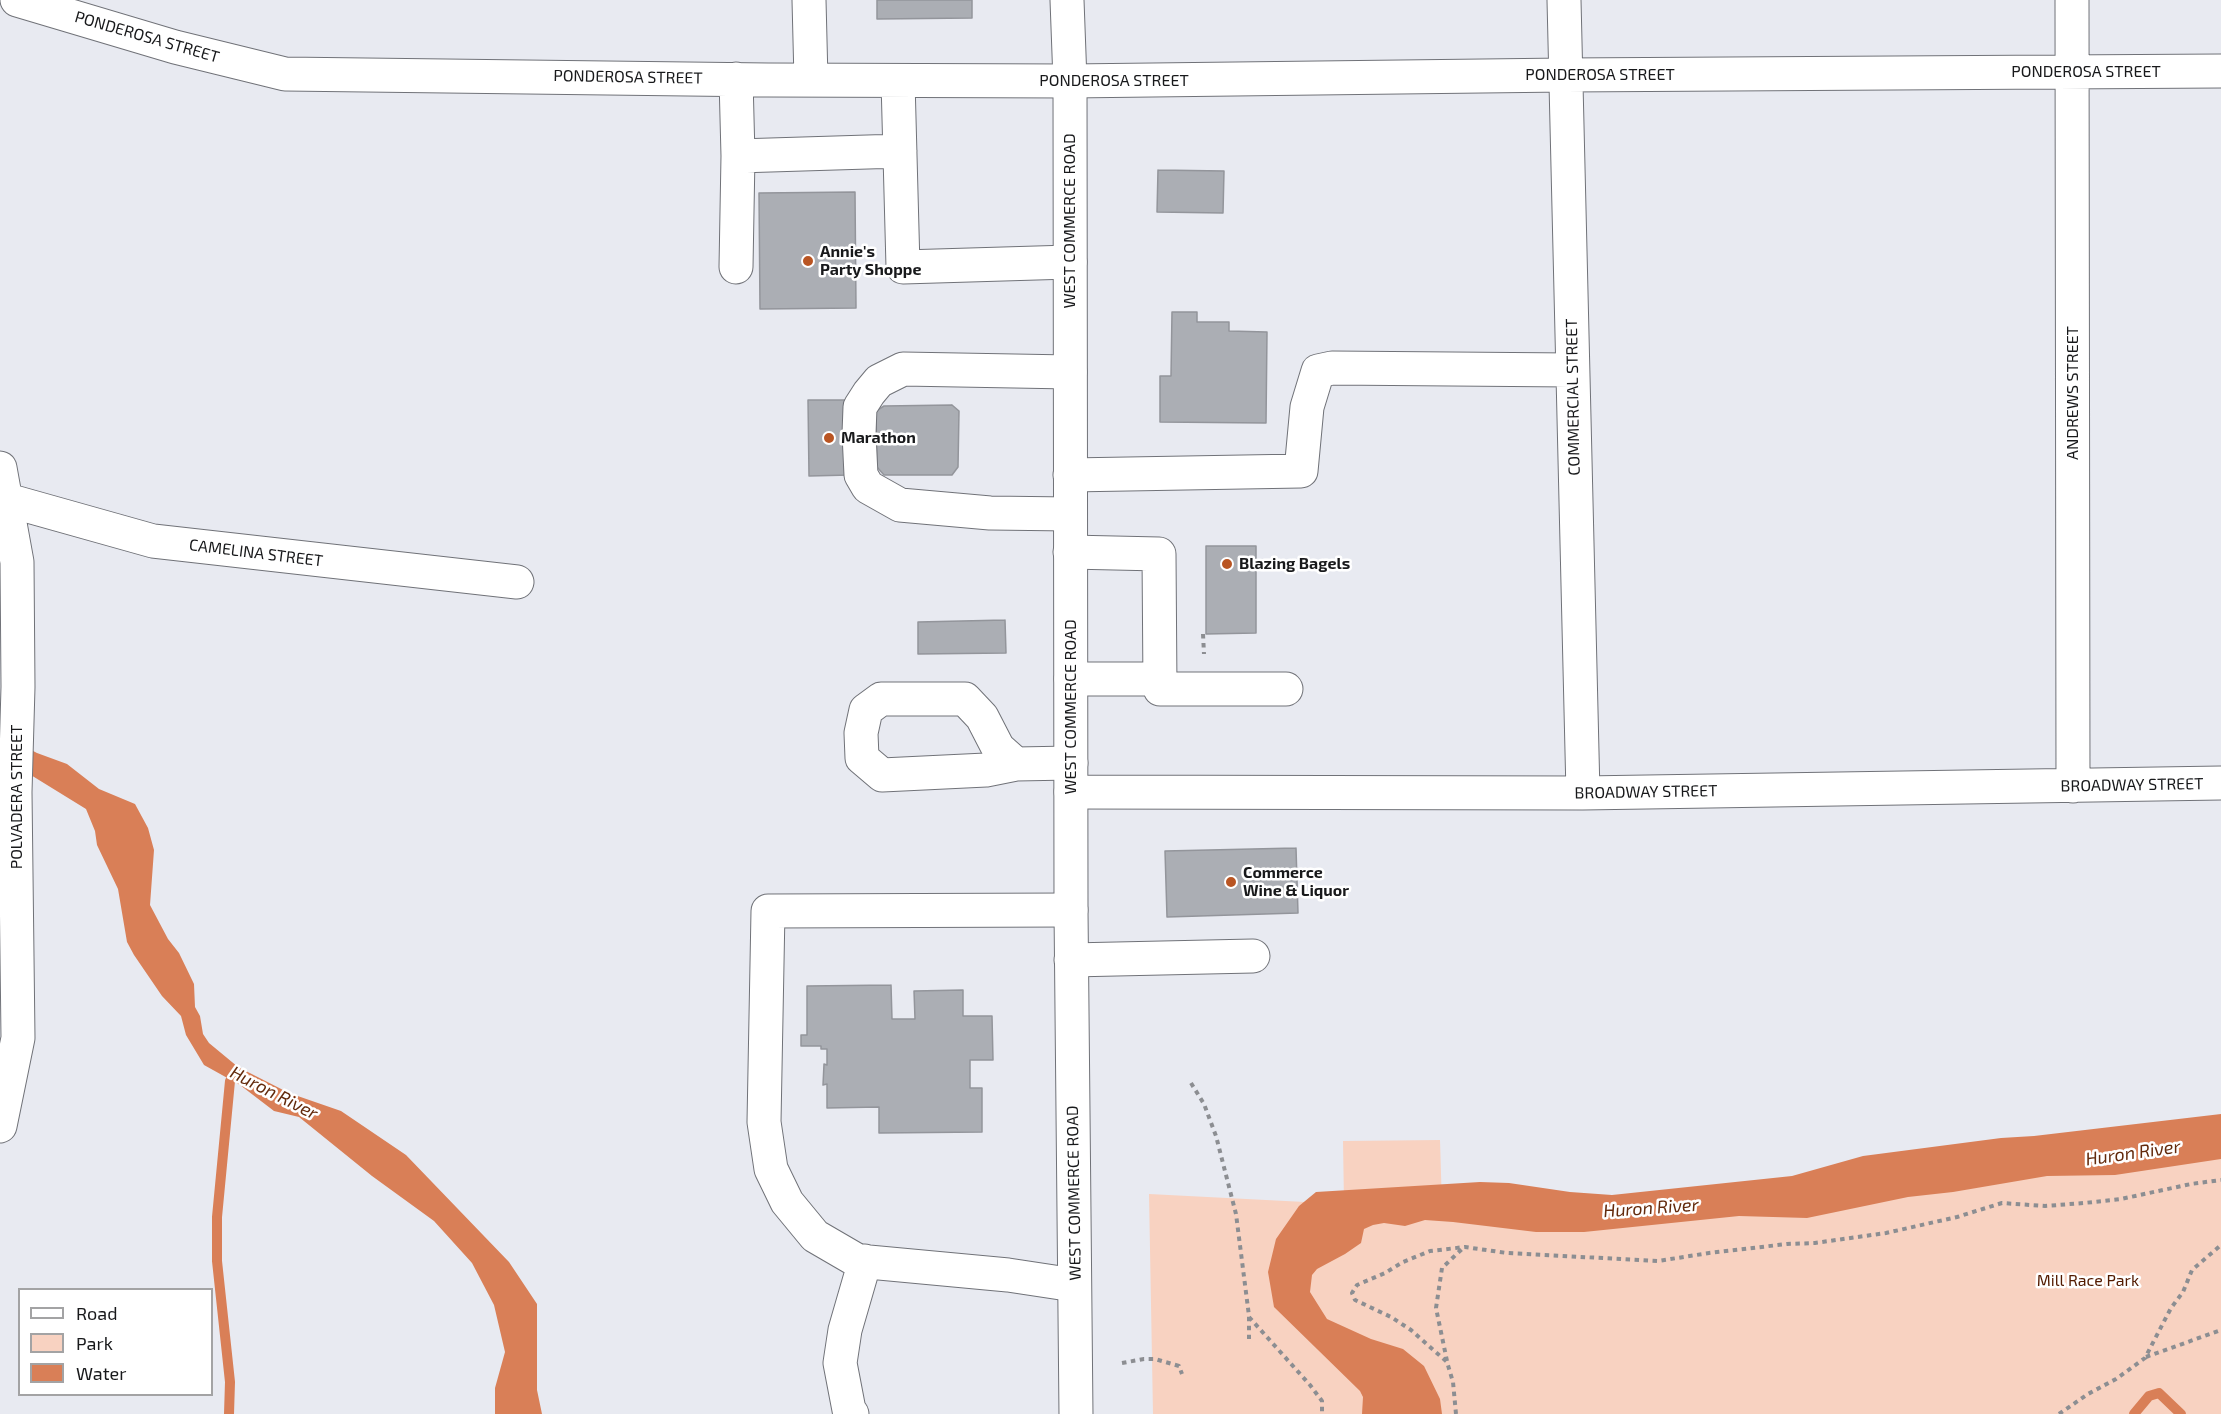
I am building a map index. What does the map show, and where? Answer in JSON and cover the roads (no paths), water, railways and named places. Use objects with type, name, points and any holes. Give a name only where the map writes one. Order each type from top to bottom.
[{"type":"street","name":"PONDEROSA STREET","points":[[17,0],[175,47],[285,74],[1070,81],[2221,71]]},
{"type":"street","points":[[809,0],[811,80]]},
{"type":"street","name":"WEST COMMERCE ROAD","points":[[1067,0],[1070,81],[1071,960],[1076,1414]]},
{"type":"street","name":"COMMERCIAL STREET","points":[[1564,0],[1582,793]]},
{"type":"street","name":"ANDREWS STREET","points":[[2072,0],[2073,786]]},
{"type":"street","points":[[736,79],[738,156],[736,267]]},
{"type":"street","points":[[898,81],[903,267],[1070,262]]},
{"type":"street","points":[[738,156],[900,151]]},
{"type":"street","points":[[1071,475],[1300,471],[1307,407],[1318,371],[1332,368],[1572,370]]},
{"type":"street","points":[[1070,372],[903,369],[879,381],[869,393],[860,407],[859,434],[861,475],[868,487],[900,505],[990,513],[1070,514]]},
{"type":"street","name":"POLVADERA STREET","points":[[0,468],[3,499],[17,562],[18,687],[15,792],[18,1038],[8,1048],[0,1126]]},
{"type":"street","name":"CAMELINA STREET","points":[[3,499],[153,541],[517,582]]},
{"type":"street","points":[[1070,552],[1158,554],[1160,689],[1286,689]]},
{"type":"street","points":[[1071,679],[1160,679]]},
{"type":"street","name":"BROADWAY STREET","points":[[1016,764],[1071,777],[1582,793],[2221,783]]},
{"type":"street","points":[[1071,910],[768,911],[764,1122],[771,1168],[787,1202],[815,1236],[858,1261],[1008,1275],[1074,1285]]},
{"type":"street","points":[[1071,960],[1252,956]]},
{"type":"street","points":[[852,1414],[849,1410],[840,1362],[845,1330],[865,1262]]},
{"type":"water","name":"Huron River","points":[[0,734],[37,753],[67,764],[99,789],[135,804],[148,828],[154,850],[150,905],[168,939],[179,953],[194,984],[195,1007],[200,1016],[203,1034],[209,1043],[238,1067],[289,1093],[341,1111],[406,1155],[509,1262],[537,1304],[537,1390],[542,1414],[495,1414],[495,1388],[505,1352],[494,1305],[472,1263],[434,1221],[372,1176],[299,1117],[274,1111],[240,1085],[204,1065],[186,1035],[181,1016],[162,996],[127,942],[118,889],[97,845],[95,831],[86,809],[0,756]]},
{"type":"water","name":"Huron River","points":[[2221,1114],[2221,1159],[2115,1175],[2047,1176],[1908,1197],[1807,1218],[1739,1216],[1584,1232],[1536,1232],[1425,1220],[1405,1226],[1384,1223],[1373,1225],[1364,1229],[1361,1243],[1317,1269],[1312,1275],[1310,1292],[1327,1319],[1371,1339],[1403,1349],[1424,1366],[1440,1399],[1442,1414],[1362,1414],[1363,1397],[1360,1391],[1274,1307],[1268,1272],[1276,1239],[1299,1206],[1316,1192],[1480,1182],[1509,1183],[1570,1192],[1612,1195],[1792,1176],[1863,1156]]},
{"type":"waterway","name":"Huron River","points":[[229,1414],[230,1382],[217,1261],[217,1217],[230,1081]]},
{"type":"waterway","points":[[2134,1414],[2149,1396],[2159,1393],[2181,1414]]},
{"type":"place","name":"Annie's Party Shoppe","points":[[808,261]]},
{"type":"place","name":"Marathon","points":[[829,438]]},
{"type":"place","name":"Blazing Bagels","points":[[1227,564]]},
{"type":"place","name":"Commerce Wine & Liquor","points":[[1231,882]]},
{"type":"park label","name":"Mill Race Park","points":[[2088,1281]]}]
